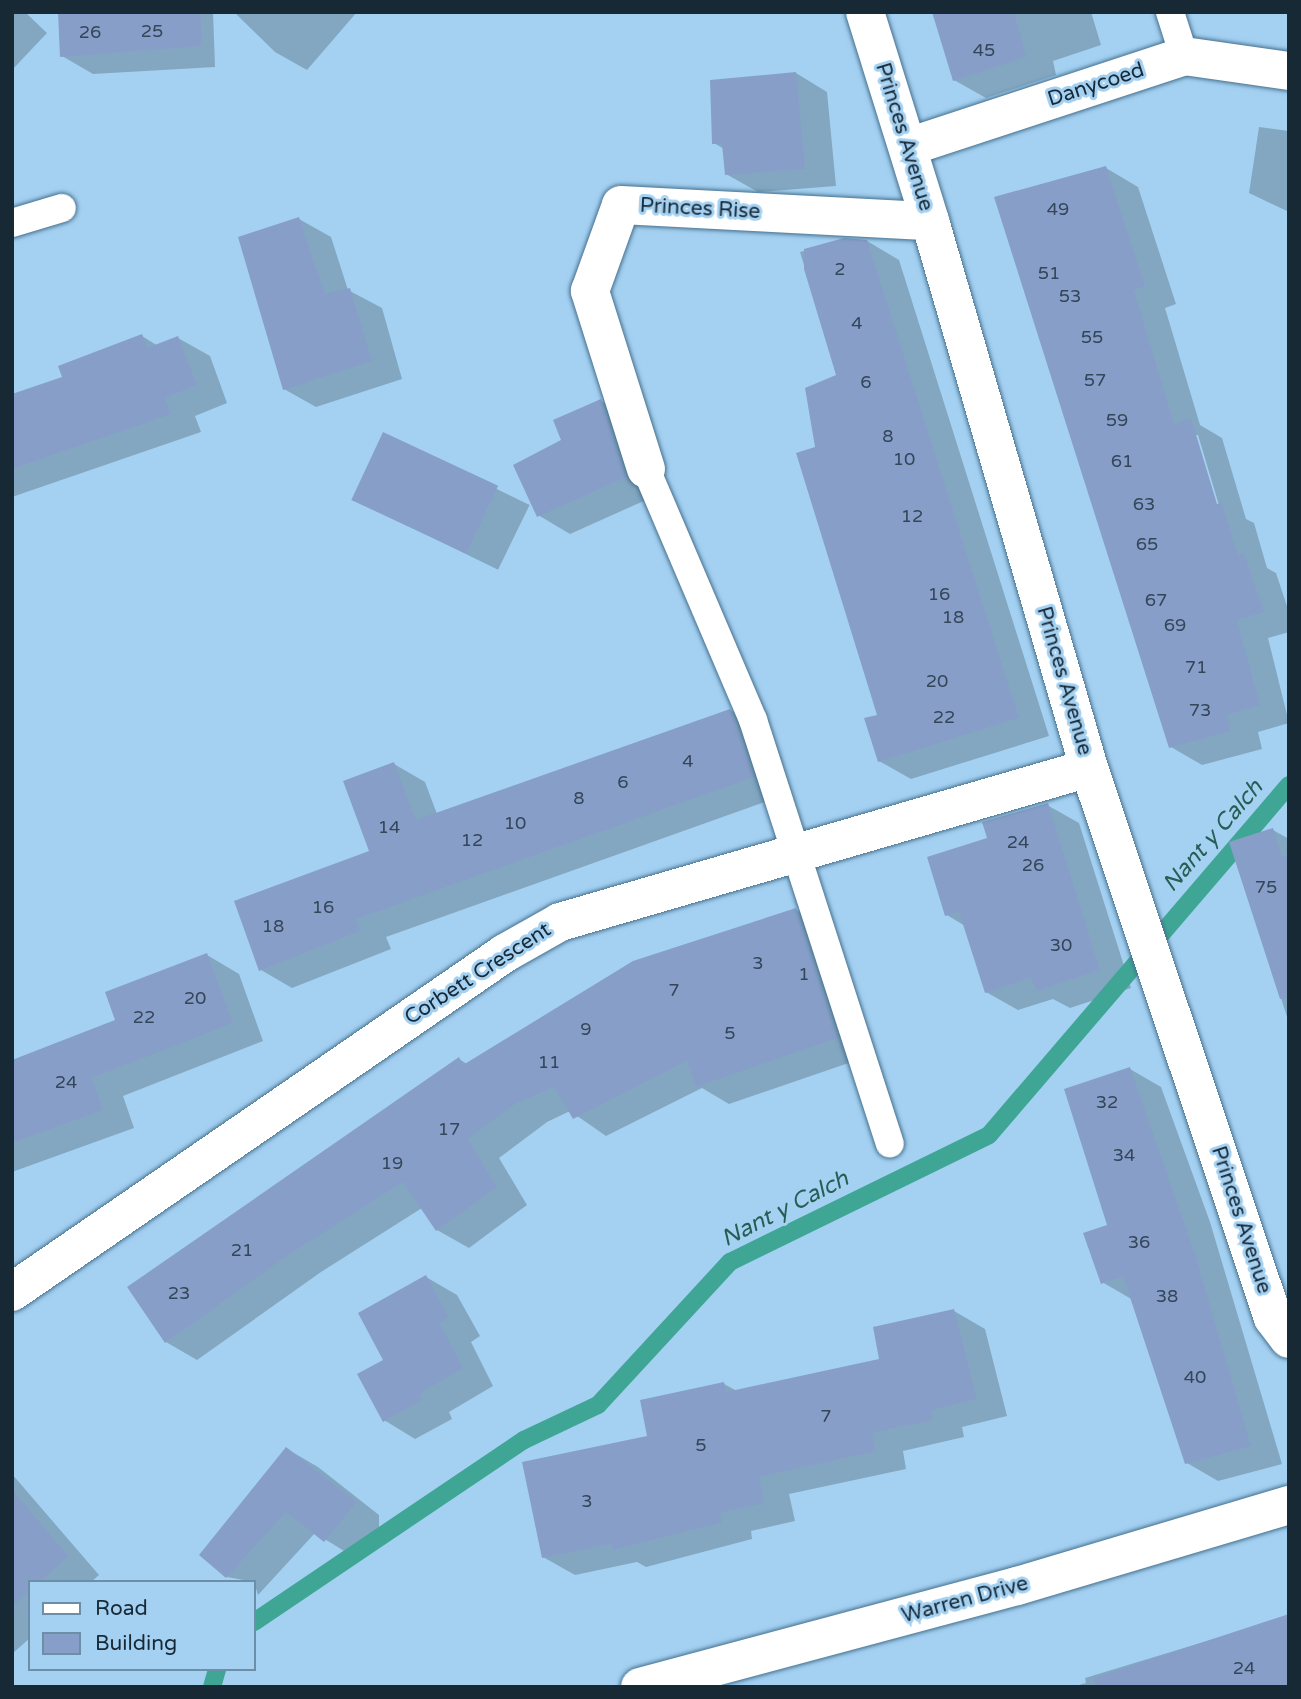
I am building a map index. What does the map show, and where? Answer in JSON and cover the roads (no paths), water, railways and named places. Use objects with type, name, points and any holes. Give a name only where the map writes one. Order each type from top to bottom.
[{"type":"street","name":"Princes Avenue","points":[[865,12],[930,220],[1089,768],[1273,1318],[1289,1339]]},
{"type":"street","name":"Danycoed","points":[[908,147],[1184,56],[1289,71]]},
{"type":"street","name":"Princes Rise","points":[[646,470],[590,291],[621,205],[930,220]]},
{"type":"street","name":"Corbett Crescent","points":[[12,1292],[505,953],[560,922],[1089,768]]},
{"type":"street","name":"Warren Drive","points":[[640,1687],[1017,1587],[1289,1505]]},
{"type":"lane","points":[[1170,12],[1184,56]]},
{"type":"lane","points":[[12,223],[62,208]]},
{"type":"lane","points":[[646,470],[753,720],[890,1143]]},
{"type":"waterway","name":"Nant y Calch","points":[[256,1621],[524,1440],[598,1405],[730,1262],[989,1135],[1289,785]]},
{"type":"waterway","name":"Nant y Calch","points":[[212,1687],[216,1671]]}]
